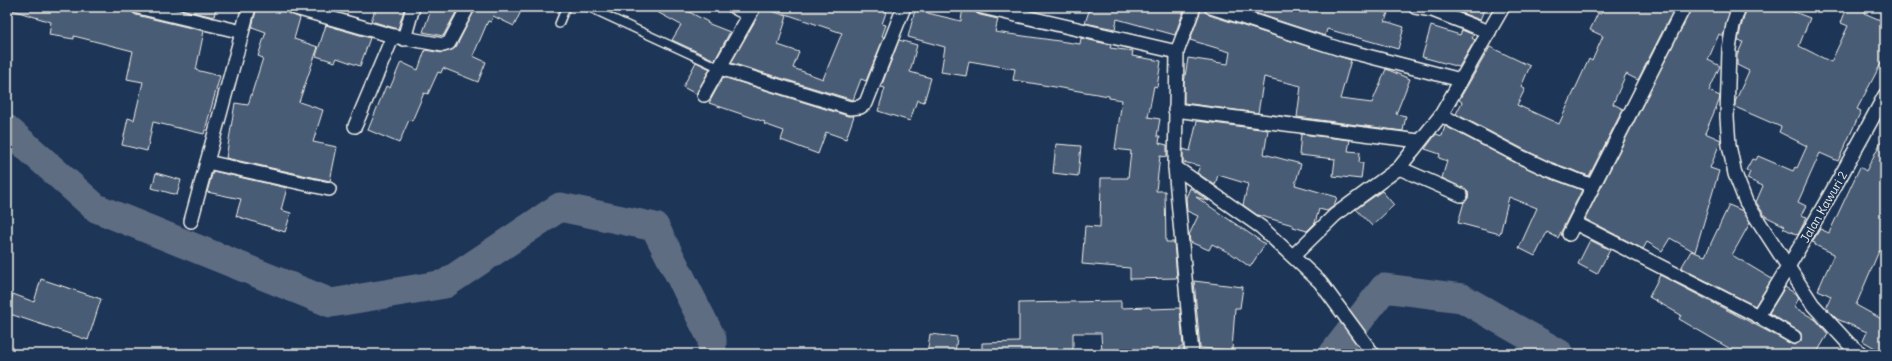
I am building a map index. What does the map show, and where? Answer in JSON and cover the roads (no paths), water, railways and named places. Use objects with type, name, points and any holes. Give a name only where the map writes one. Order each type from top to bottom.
[{"type":"street","points":[[138,7],[242,32]]},
{"type":"street","points":[[191,221],[249,7]]},
{"type":"street","points":[[292,7],[399,38],[435,45],[443,45],[448,43],[468,7]]},
{"type":"street","points":[[355,126],[413,7]]},
{"type":"street","points":[[704,95],[752,11],[734,7]]},
{"type":"street","points":[[720,68],[850,108],[860,107],[866,103],[904,7]]},
{"type":"street","points":[[982,7],[1177,52]]},
{"type":"street","points":[[1192,354],[1175,167],[1175,110],[1177,52],[1194,7]]},
{"type":"street","points":[[1211,7],[1340,49],[1461,80]]},
{"type":"street","points":[[1415,7],[1432,10],[1489,32]]},
{"type":"street","points":[[1293,256],[1335,215],[1399,168],[1441,115],[1503,7]]},
{"type":"street","points":[[1684,7],[1572,229],[1758,316],[1794,337]]},
{"type":"street","points":[[1739,7],[1729,49],[1727,117],[1728,144],[1735,174],[1746,202],[1813,305],[1849,344],[1862,354]]},
{"type":"street","name":"Jalan Kawuri 2","points":[[1758,316],[1789,267],[1851,160],[1885,95]]},
{"type":"street","points":[[1175,110],[1419,141]]},
{"type":"street","points":[[1441,115],[1518,156],[1547,169],[1593,186]]},
{"type":"street","points":[[207,162],[329,189]]},
{"type":"street","points":[[1175,167],[1261,227],[1293,256],[1320,282],[1374,354]]},
{"type":"street","points":[[1399,168],[1461,195]]},
{"type":"lane","points":[[559,24],[566,7]]},
{"type":"lane","points":[[588,7],[720,68]]},
{"type":"waterway","points":[[7,129],[96,208],[331,303],[445,284],[560,207],[655,227],[712,339],[712,354]]},
{"type":"waterway","points":[[1333,354],[1384,288],[1462,298],[1560,354]]}]
